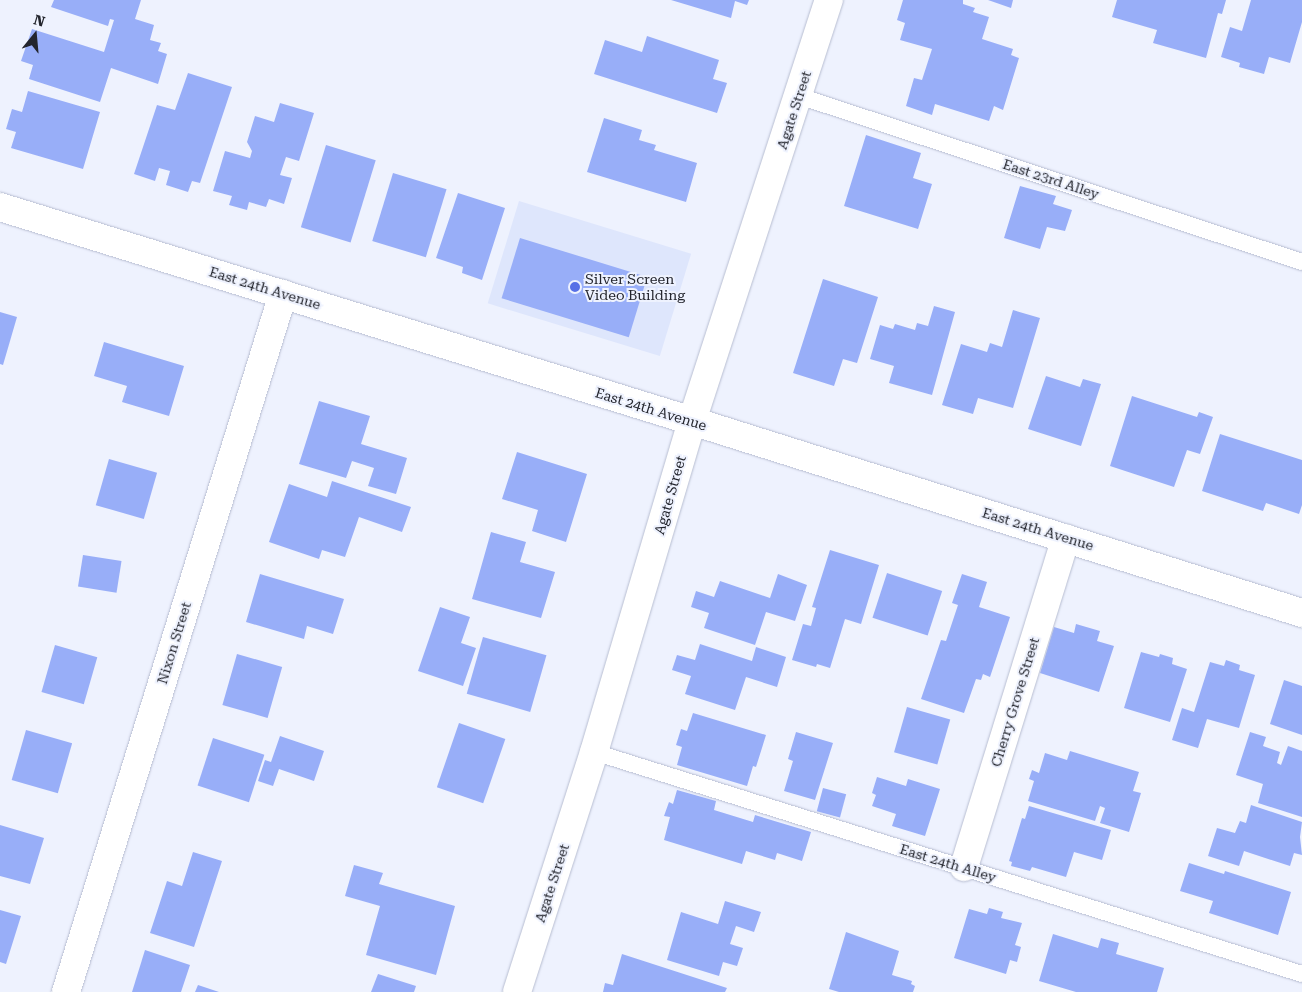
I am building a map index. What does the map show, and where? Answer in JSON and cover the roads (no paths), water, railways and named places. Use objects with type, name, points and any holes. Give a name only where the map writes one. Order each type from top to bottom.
[{"type":"street","name":"Agate Street","points":[[517,992],[594,752],[692,421],[829,0]]},
{"type":"street","name":"East 24th Avenue","points":[[0,206],[1302,613]]},
{"type":"street","name":"Nixon Street","points":[[66,992],[283,294]]},
{"type":"street","name":"Cherry Grove Street","points":[[964,867],[1066,538]]},
{"type":"lane","name":"East 23rd Alley","points":[[799,96],[1302,262]]},
{"type":"lane","name":"East 24th Alley","points":[[594,752],[1302,974]]},
{"type":"place","name":"Silver Screen Video Building","points":[[575,287]]}]
